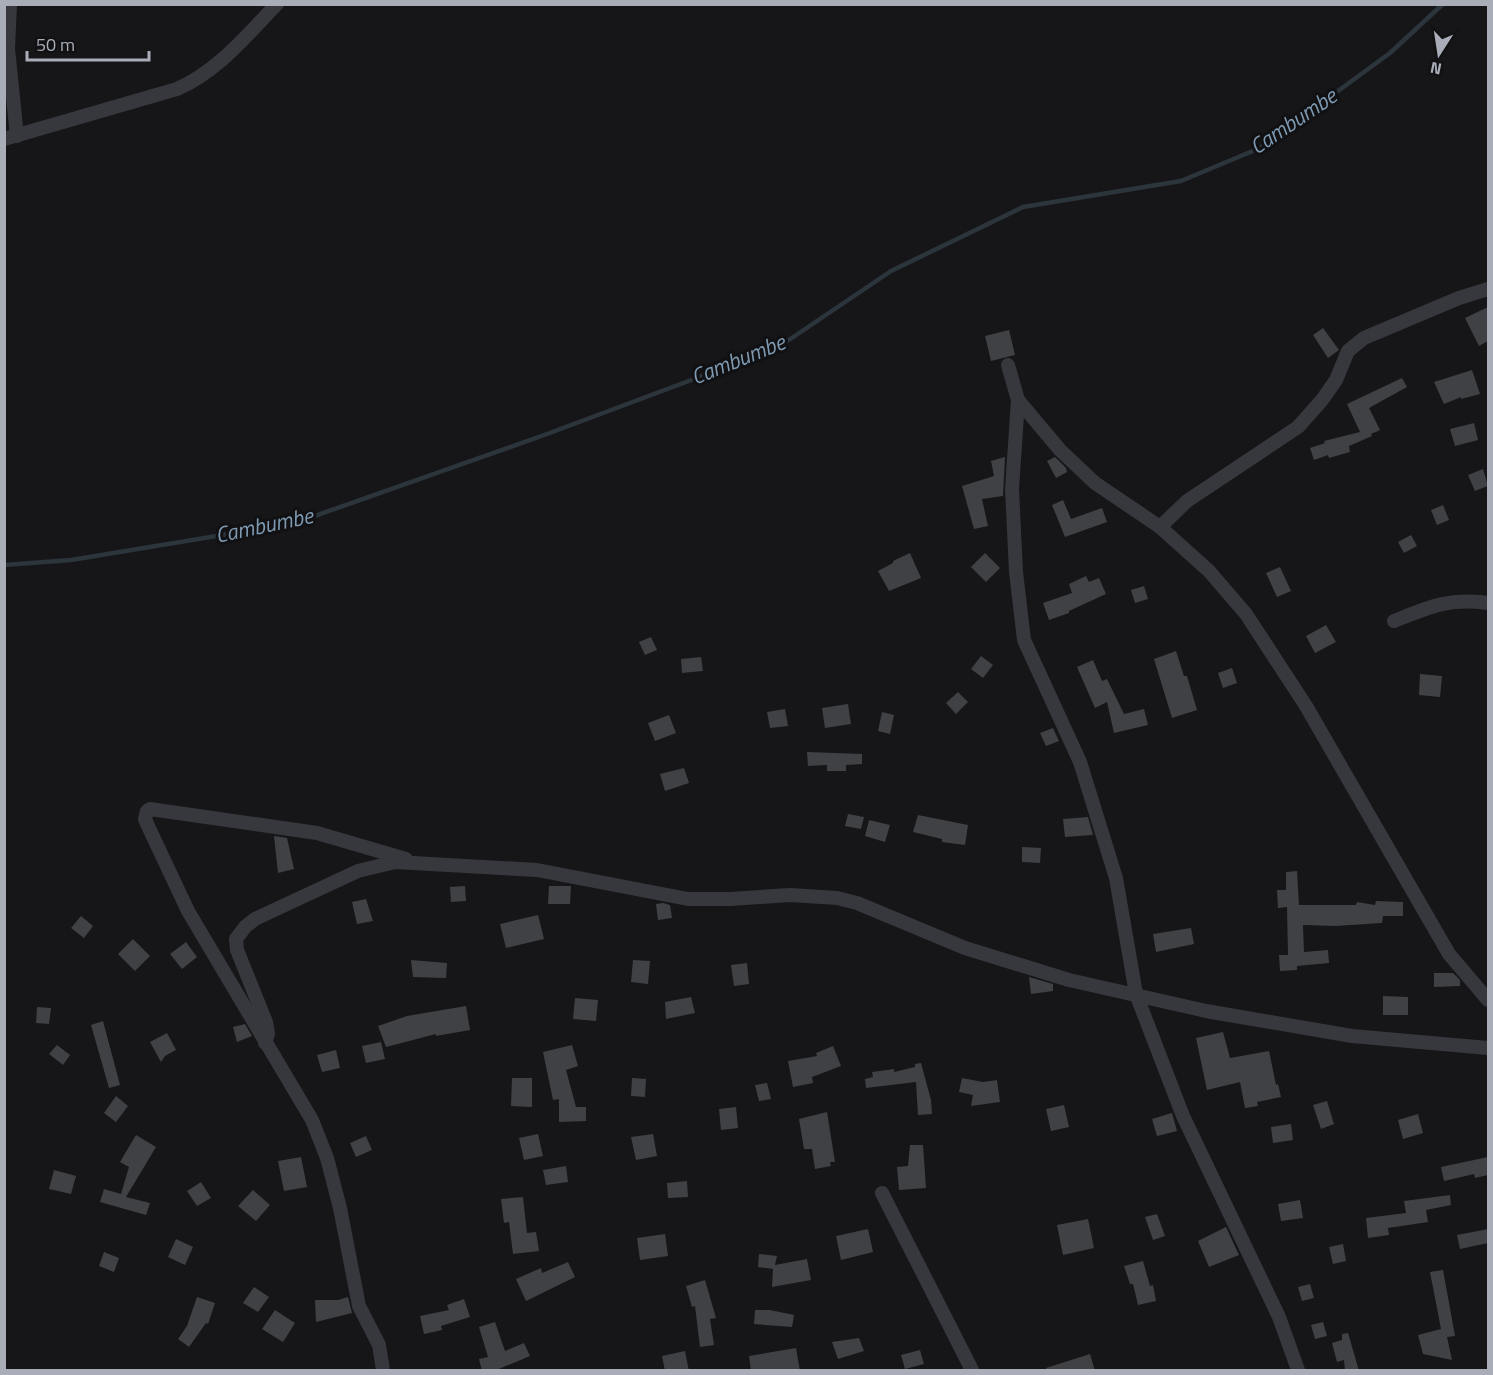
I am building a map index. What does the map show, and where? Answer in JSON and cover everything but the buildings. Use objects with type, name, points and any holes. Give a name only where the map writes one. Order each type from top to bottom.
[{"type":"street","points":[[10,4],[11,137],[177,89],[195,81],[212,69],[277,4]]},
{"type":"street","points":[[1160,527],[1187,501],[1298,427],[1336,380],[1348,351],[1364,338],[1459,298],[1488,289]]},
{"type":"street","points":[[1008,365],[1018,400],[1012,489],[1016,573],[1024,640],[1080,762],[1116,878],[1136,994],[1183,1116],[1279,1317],[1298,1371]]},
{"type":"street","points":[[1018,400],[1060,450],[1095,483],[1160,527],[1209,571],[1246,614],[1306,706],[1449,954],[1488,1000]]},
{"type":"street","points":[[1394,621],[1431,606],[1455,601],[1488,603]]},
{"type":"street","points":[[383,1371],[379,1345],[359,1306],[340,1208],[327,1158],[312,1120],[188,911],[148,826],[147,811],[150,809],[245,821],[317,833],[418,863]]},
{"type":"street","points":[[265,1043],[268,1034],[266,1022],[237,950],[236,939],[255,919],[358,871],[395,862],[537,870],[688,899],[790,895],[837,898],[857,903],[965,948],[1070,980],[1206,1011],[1352,1036],[1488,1048]]},
{"type":"street","points":[[882,1193],[972,1371]]},
{"type":"waterway","name":"Cambumbe","points":[[4,565],[71,560],[295,523],[547,434],[777,348],[891,271],[1023,207],[1181,181],[1260,148],[1390,53],[1443,4]]}]
